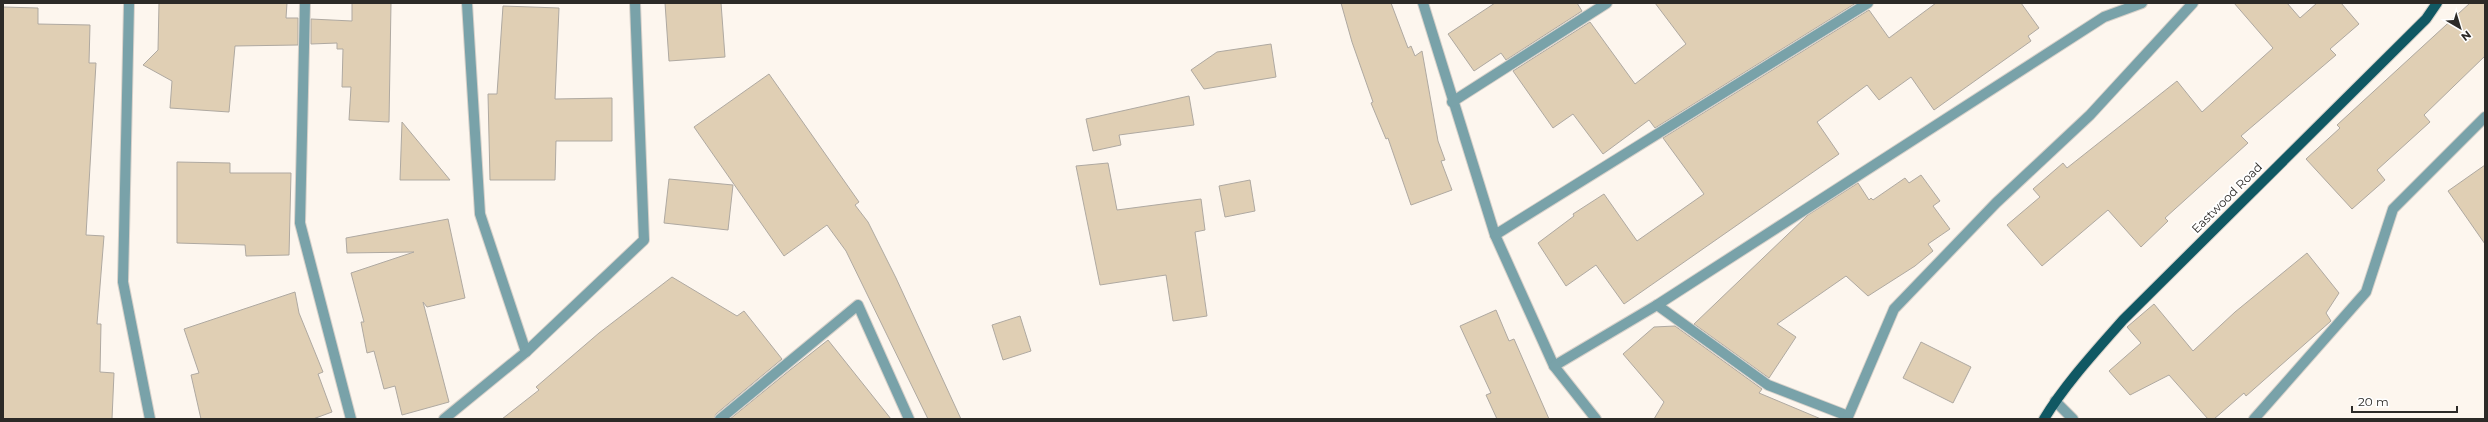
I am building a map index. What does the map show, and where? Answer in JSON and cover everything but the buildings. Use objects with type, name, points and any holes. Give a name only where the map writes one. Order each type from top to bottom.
[{"type":"main road","name":"Eastwood Road","points":[[2044,419],[2055,401],[2123,320],[2426,19],[2437,3]]},
{"type":"street","points":[[129,3],[122,282],[150,419]]},
{"type":"street","points":[[305,3],[300,223],[351,419]]},
{"type":"street","points":[[467,3],[480,214],[526,352]]},
{"type":"street","points":[[444,419],[526,352],[644,240],[635,3]]},
{"type":"street","points":[[1423,3],[1452,102],[1495,235],[1554,366],[1596,419]]},
{"type":"street","points":[[1452,102],[1607,3]]},
{"type":"street","points":[[1495,235],[1868,3]]},
{"type":"street","points":[[1554,366],[1657,304],[2104,17],[2142,3]]},
{"type":"street","points":[[1657,304],[1768,385],[1847,417],[1894,309],[1996,203],[2090,115],[2192,3]]},
{"type":"street","points":[[2254,419],[2366,292],[2393,209],[2485,116]]},
{"type":"street","points":[[720,419],[858,305],[909,419]]},
{"type":"street","points":[[2055,401],[2072,419]]}]
